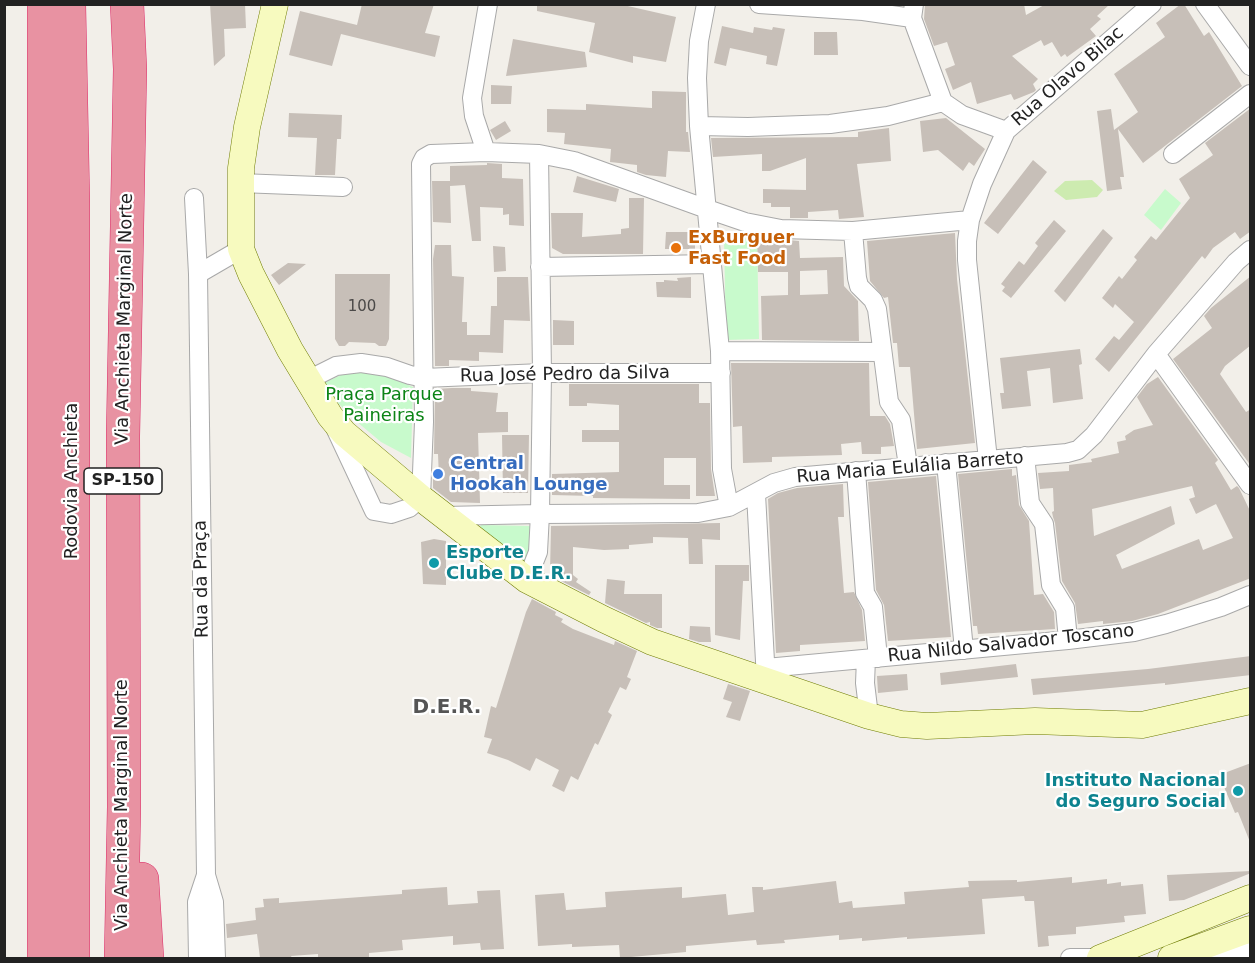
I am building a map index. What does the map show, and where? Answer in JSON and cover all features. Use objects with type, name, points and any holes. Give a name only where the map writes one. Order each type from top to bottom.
[{"type":"highway","name":"Rodovia Anchieta","points":[[44,4],[44,958]]},
{"type":"highway","name":"Rodovia Anchieta","points":[[69,4],[73,202],[73,958]]},
{"type":"highway","name":"Via Anchieta Marginal Norte","points":[[121,958],[124,807],[123,436],[130,69],[127,4]]},
{"type":"highway","points":[[72,678],[86,788],[88,958]]},
{"type":"highway","points":[[124,807],[142,878],[147,958]]},
{"type":"street","points":[[275,4],[247,127],[240,183],[241,249],[281,335],[330,416],[374,511],[391,514],[409,508],[421,498],[424,378],[421,164],[424,158],[431,154],[486,152],[539,154],[574,161],[745,222],[781,229],[853,231],[970,220]]},
{"type":"street","points":[[486,152],[474,116],[472,98],[488,4]]},
{"type":"street","points":[[706,4],[699,41],[699,126],[720,351],[722,469],[729,507]]},
{"type":"street","points":[[699,126],[830,124],[888,116],[943,102],[913,11],[863,11],[759,4]]},
{"type":"street","name":"Rua Olavo Bilac","points":[[943,102],[962,115],[1005,131],[1152,4]]},
{"type":"street","points":[[1205,4],[1251,66]]},
{"type":"street","points":[[1173,154],[1251,94]]},
{"type":"street","points":[[988,460],[967,260],[970,220],[982,184],[1005,131]]},
{"type":"street","points":[[527,580],[538,552],[540,513],[542,373],[539,154]]},
{"type":"street","points":[[240,183],[342,187]]},
{"type":"street","name":"Rua da Praça","points":[[194,198],[198,274],[206,875],[197,902],[198,958]]},
{"type":"street","points":[[853,231],[856,278],[859,286],[873,300],[877,309],[889,402],[901,420],[908,466]]},
{"type":"street","points":[[198,274],[241,249]]},
{"type":"street","name":"Rua Maria Eulália Barreto","points":[[444,516],[540,513],[698,513],[729,507],[774,483],[795,477],[1067,453],[1078,450],[1087,443],[1156,354],[1236,262],[1251,250]]},
{"type":"street","points":[[540,267],[712,264]]},
{"type":"street","points":[[720,351],[882,352]]},
{"type":"street","points":[[1156,354],[1251,484]]},
{"type":"street","name":"Rua José Pedro da Silva","points":[[308,380],[336,366],[361,363],[387,367],[424,378],[542,373],[721,373]]},
{"type":"street","points":[[330,416],[356,444],[421,498],[527,580],[652,642],[766,675],[869,716],[901,724],[927,726],[1035,721],[1132,725],[1161,722],[1251,701]]},
{"type":"street","points":[[1025,456],[1030,503],[1044,524],[1051,585],[1065,608],[1068,640]]},
{"type":"street","points":[[946,463],[964,650]]},
{"type":"street","points":[[856,471],[865,593],[873,606],[872,659],[865,683],[869,716]]},
{"type":"street","points":[[756,494],[766,675]]},
{"type":"street","name":"Rua Nildo Salvador Toscano","points":[[766,675],[872,659],[1134,632],[1221,607],[1251,595]]},
{"type":"street","points":[[206,875],[214,902],[216,958]]},
{"type":"street","points":[[1070,958],[1101,958],[1251,898]]},
{"type":"street","points":[[1171,958],[1251,929]]},
{"type":"street","points":[[1171,958],[1251,952]]},
{"type":"green space","points":[[1092,180],[1103,190],[1097,197],[1066,200],[1054,191],[1065,181]]},
{"type":"green space","points":[[1165,189],[1181,203],[1161,230],[1144,215]]},
{"type":"green space","points":[[757,237],[759,339],[726,340],[724,238]]},
{"type":"green space","name":"Praça Parque Paineiras","points":[[353,372],[388,376],[413,387],[411,458],[381,442],[356,421],[339,404],[324,383]]},
{"type":"green space","points":[[481,525],[532,526],[527,570],[476,533]]},
{"type":"building","points":[[210,4],[245,4],[246,28],[224,29],[225,56],[214,66]]},
{"type":"building","points":[[362,4],[434,4],[425,33],[440,36],[435,57],[341,34],[332,66],[289,55],[300,11],[357,25]]},
{"type":"building","points":[[537,4],[619,4],[676,17],[666,62],[633,56],[633,63],[589,52],[595,23],[537,11]]},
{"type":"building","points":[[925,4],[1024,4],[1026,15],[1046,4],[1110,4],[1097,16],[1101,19],[1090,29],[1096,36],[1067,57],[1065,54],[1061,57],[1052,42],[1044,46],[1041,40],[1012,56],[1038,79],[1033,84],[1036,90],[1034,92],[1014,100],[1011,94],[977,104],[971,82],[953,90],[945,69],[955,65],[947,42],[934,46],[924,19]]},
{"type":"building","points":[[1184,4],[1204,36],[1209,32],[1242,86],[1143,163],[1118,129],[1124,177],[1120,177],[1122,189],[1107,191],[1097,111],[1111,109],[1114,130],[1138,112],[1114,74],[1165,37],[1156,23]]},
{"type":"building","points":[[722,26],[753,33],[754,27],[772,30],[773,27],[785,29],[777,66],[766,64],[767,56],[730,48],[726,66],[714,63]]},
{"type":"building","points":[[814,32],[837,32],[838,55],[814,55]]},
{"type":"building","points":[[513,39],[585,52],[587,67],[506,76]]},
{"type":"building","points":[[491,85],[512,86],[511,104],[491,104]]},
{"type":"building","points":[[652,91],[686,92],[686,132],[688,132],[690,152],[668,151],[666,177],[637,172],[637,165],[610,162],[611,149],[564,144],[565,133],[547,132],[547,109],[586,110],[586,104],[652,108]]},
{"type":"building","points":[[1251,108],[1251,231],[1240,239],[1235,232],[1213,248],[1205,259],[1202,256],[1109,372],[1095,359],[1114,336],[1119,340],[1134,322],[1115,304],[1113,308],[1102,298],[1119,276],[1122,279],[1137,260],[1134,257],[1151,236],[1156,240],[1190,198],[1179,179],[1213,155],[1205,143]]},
{"type":"building","points":[[289,113],[342,115],[341,139],[337,139],[335,175],[315,175],[317,138],[288,137]]},
{"type":"building","points":[[946,118],[985,149],[974,166],[969,162],[963,171],[938,150],[923,152],[920,121]]},
{"type":"building","points":[[505,121],[511,131],[496,140],[490,130]]},
{"type":"building","points":[[889,128],[891,161],[857,164],[864,217],[839,219],[838,210],[808,212],[808,218],[790,218],[790,207],[771,207],[771,203],[763,203],[763,189],[806,190],[806,158],[770,171],[762,171],[762,154],[713,157],[711,138],[858,137],[858,132]]},
{"type":"building","points":[[1033,160],[1047,172],[998,234],[984,223]]},
{"type":"building","points":[[487,163],[502,164],[502,178],[523,179],[524,226],[509,225],[509,214],[503,215],[503,208],[480,207],[481,241],[472,241],[465,185],[450,186],[451,223],[433,222],[432,181],[450,181],[450,166],[487,165]]},
{"type":"building","points":[[577,176],[619,189],[616,202],[573,192]]},
{"type":"building","points":[[629,198],[644,198],[643,254],[563,254],[552,248],[551,213],[583,213],[582,237],[621,234],[621,229],[629,228]]},
{"type":"building","points":[[1054,220],[1066,231],[1011,298],[1002,291],[1005,287],[1001,284],[1019,261],[1024,265],[1038,246],[1035,243]]},
{"type":"building","points":[[1103,229],[1113,238],[1065,302],[1054,291]]},
{"type":"building","points":[[666,232],[695,232],[695,249],[665,249]]},
{"type":"building","points":[[955,233],[957,279],[975,443],[917,449],[910,367],[899,367],[897,343],[893,343],[888,297],[884,298],[870,281],[867,241]]},
{"type":"building","points":[[757,237],[799,241],[800,258],[843,257],[844,286],[858,301],[859,341],[762,340],[761,296],[788,295],[788,272],[758,272]],"holes":[[[827,270],[828,294],[800,295],[800,271]]]},
{"type":"building","points":[[435,245],[451,245],[452,276],[464,277],[462,322],[467,322],[467,335],[490,335],[491,306],[497,306],[497,277],[528,277],[530,321],[504,320],[503,353],[479,352],[479,361],[449,360],[449,366],[435,366],[433,259]]},
{"type":"building","points":[[493,246],[505,247],[506,271],[494,272]]},
{"type":"building","points":[[288,263],[306,264],[279,285],[271,275]]},
{"type":"building","points":[[335,274],[390,274],[389,339],[386,346],[379,346],[375,343],[349,342],[345,346],[339,346],[335,339]]},
{"type":"building","points":[[1251,276],[1251,345],[1225,366],[1220,374],[1246,412],[1251,409],[1251,466],[1173,359],[1212,328],[1204,316],[1211,308]]},
{"type":"building","points":[[691,277],[691,298],[657,297],[656,282],[678,281],[677,278]]},
{"type":"building","points":[[553,320],[574,321],[574,345],[553,345]]},
{"type":"building","points":[[1080,349],[1082,364],[1079,365],[1083,399],[1053,403],[1050,368],[1027,371],[1031,406],[1002,409],[1000,393],[1004,393],[1000,358]]},
{"type":"building","points":[[731,363],[869,363],[870,416],[885,416],[890,424],[894,446],[881,447],[881,454],[862,454],[861,442],[841,444],[842,455],[772,457],[772,462],[743,463],[742,426],[733,427]]},
{"type":"building","points":[[1158,377],[1218,460],[1215,463],[1231,490],[1237,486],[1239,488],[1251,513],[1251,578],[1158,614],[1132,621],[1078,624],[1075,603],[1062,581],[1052,512],[1054,511],[1053,488],[1040,489],[1038,473],[1069,471],[1069,465],[1092,462],[1091,459],[1119,453],[1117,442],[1126,440],[1125,436],[1134,430],[1153,425],[1137,397],[1147,384]],"holes":[[[1192,486],[1195,497],[1189,499],[1196,514],[1216,504],[1233,538],[1203,550],[1199,539],[1122,569],[1116,555],[1175,524],[1171,506],[1094,536],[1092,509]]]},
{"type":"building","points":[[569,384],[699,384],[699,403],[710,403],[711,469],[715,496],[696,496],[696,458],[664,458],[664,485],[690,485],[690,499],[593,498],[593,496],[552,495],[552,474],[619,472],[619,442],[582,442],[582,430],[619,430],[619,405],[587,403],[587,406],[569,406]]},
{"type":"building","points":[[471,388],[471,391],[498,393],[496,412],[508,412],[508,432],[478,433],[480,503],[451,502],[433,488],[433,478],[439,478],[438,454],[434,454],[435,389]]},
{"type":"building","points":[[502,435],[529,435],[528,493],[503,493]]},
{"type":"building","points":[[1012,469],[1012,476],[1016,475],[1019,505],[1029,521],[1034,595],[1043,594],[1054,612],[1055,629],[978,634],[977,626],[973,626],[958,474]]},
{"type":"building","points":[[936,476],[951,637],[888,641],[884,605],[876,590],[868,482]]},
{"type":"building","points":[[843,484],[844,517],[838,517],[844,593],[854,592],[862,610],[865,641],[800,645],[800,651],[776,653],[768,499],[778,493],[797,488]]},
{"type":"building","points":[[720,523],[720,540],[702,539],[703,564],[689,564],[688,538],[653,537],[653,543],[629,545],[629,549],[604,550],[573,547],[573,575],[578,579],[576,582],[591,592],[589,595],[551,576],[551,526]]},
{"type":"building","name":"Esporte Clube D.E.R.","points":[[434,539],[446,541],[446,585],[423,584],[421,542]]},
{"type":"building","points":[[715,565],[749,565],[749,581],[743,581],[740,640],[715,635]]},
{"type":"building","points":[[607,579],[625,581],[624,594],[662,594],[662,628],[650,625],[650,622],[646,623],[605,603]]},
{"type":"building","points":[[532,599],[556,612],[555,615],[563,619],[561,622],[573,629],[614,645],[615,641],[637,651],[627,677],[631,679],[626,690],[620,687],[608,712],[612,715],[598,745],[595,743],[578,780],[571,776],[564,792],[552,786],[559,770],[536,758],[530,771],[487,753],[492,739],[484,737],[491,706],[496,708]]},
{"type":"building","points":[[690,626],[710,627],[711,642],[689,639]]},
{"type":"building","points":[[1251,656],[1251,675],[1165,685],[1165,683],[1033,695],[1031,679],[1148,669]]},
{"type":"building","points":[[1016,664],[1018,677],[941,685],[940,673]]},
{"type":"building","points":[[907,674],[908,690],[878,693],[877,676]]},
{"type":"building","points":[[728,684],[750,691],[740,721],[726,717],[732,702],[723,699]]},
{"type":"building","name":"Instituto Nacional do Seguro Social","points":[[1251,763],[1251,841],[1250,842],[1219,775]]},
{"type":"building","points":[[1251,871],[1251,873],[1184,900],[1169,901],[1167,875]]},
{"type":"building","points":[[1072,877],[1072,883],[1107,879],[1107,884],[1121,882],[1121,886],[1143,884],[1146,914],[1124,916],[1125,922],[1076,927],[1076,934],[1048,936],[1049,946],[1038,947],[1034,901],[1025,901],[1024,896],[982,899],[985,934],[862,941],[862,938],[839,940],[839,935],[757,945],[756,940],[686,946],[686,952],[620,958],[619,945],[538,946],[535,895],[564,893],[566,910],[606,907],[605,892],[682,887],[682,898],[726,894],[728,915],[754,912],[752,887],[763,887],[763,890],[836,881],[839,903],[852,901],[853,908],[905,904],[904,892],[969,887],[968,881],[1017,880],[1017,882]]},
{"type":"building","points":[[447,887],[448,905],[478,903],[477,891],[500,890],[504,949],[481,950],[480,943],[453,945],[453,936],[402,940],[403,950],[369,953],[369,958],[318,958],[318,954],[291,956],[292,958],[260,958],[257,934],[227,938],[226,924],[256,920],[255,908],[264,907],[263,899],[279,898],[279,903],[402,894],[402,890]]},
{"type":"place","name":"ExBurguer Fast Food","points":[[676,248]]},
{"type":"place","name":"Central Hookah Lounge","points":[[438,474]]},
{"type":"place","name":"Esporte Clube D.E.R.","points":[[434,563]]},
{"type":"place","name":"Instituto Nacional do Seguro Social","points":[[1238,791]]},
{"type":"district","name":"D.E.R.","points":[[447,708]]}]
